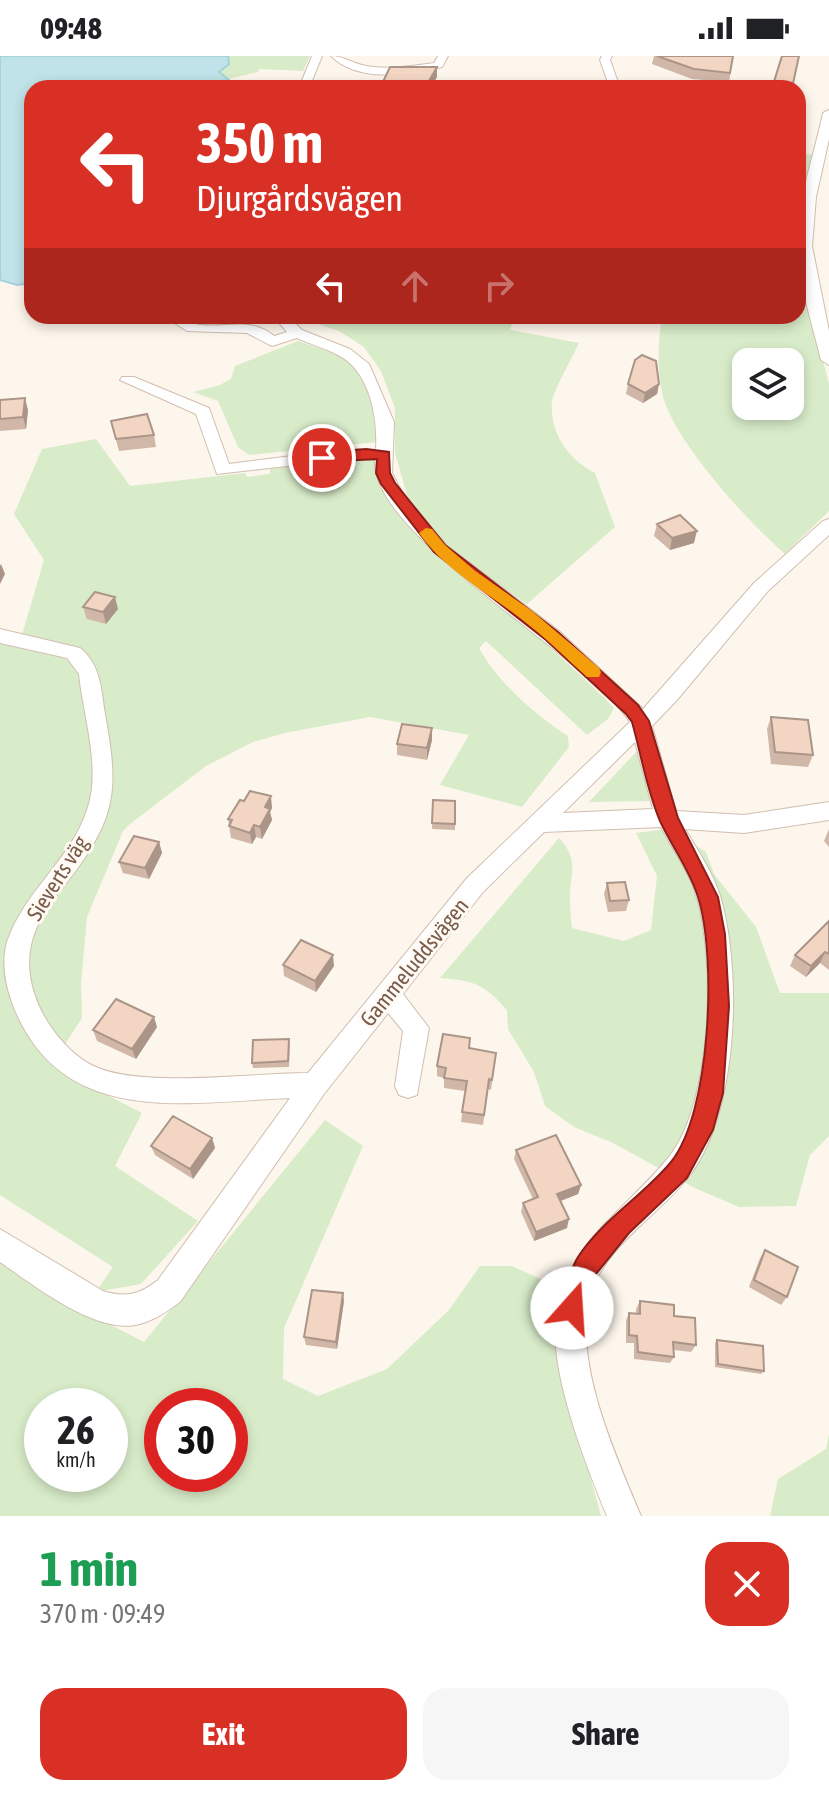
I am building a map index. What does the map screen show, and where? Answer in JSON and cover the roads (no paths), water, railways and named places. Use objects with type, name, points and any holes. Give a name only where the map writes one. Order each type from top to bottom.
[{"type":"street","points":[[307,80],[317,56]]},
{"type":"street","points":[[336,56],[343,63],[361,68],[414,70],[438,65],[443,56]]},
{"type":"street","points":[[414,70],[419,56]]},
{"type":"street","points":[[599,56],[607,56],[613,80]]},
{"type":"street","points":[[806,234],[809,202],[829,113]]},
{"type":"street","points":[[806,252],[829,360]]},
{"type":"street","points":[[189,324],[200,329],[227,326],[257,330],[272,342],[297,333]]},
{"type":"street","points":[[288,324],[297,333],[345,352],[364,367],[386,422],[383,473],[388,484],[440,549],[552,636],[632,709],[640,721],[669,819],[708,897],[715,934],[718,1006],[712,1093],[702,1130],[679,1170],[621,1225],[586,1267],[575,1293],[568,1324],[579,1389],[624,1516]]},
{"type":"street","points":[[128,380],[203,411],[223,470],[348,454],[384,455]]},
{"type":"street","name":"Gammeluddsvägen","points":[[0,1244],[99,1306],[128,1312],[147,1307],[169,1291],[315,1085],[475,885],[670,695],[761,587],[829,525]]},
{"type":"street","name":"Sieverts väg","points":[[0,636],[73,653],[83,661],[89,674],[104,786],[99,808],[32,915],[18,945],[19,985],[35,1024],[60,1055],[86,1076],[115,1085],[159,1088],[315,1085]]},
{"type":"street","points":[[542,823],[669,819],[744,824],[829,811]]},
{"type":"street","points":[[389,995],[416,1028],[408,1086]]},
{"type":"water","points":[[0,56],[228,56],[229,64],[219,72],[229,80],[24,80],[24,284],[0,280]]}]
